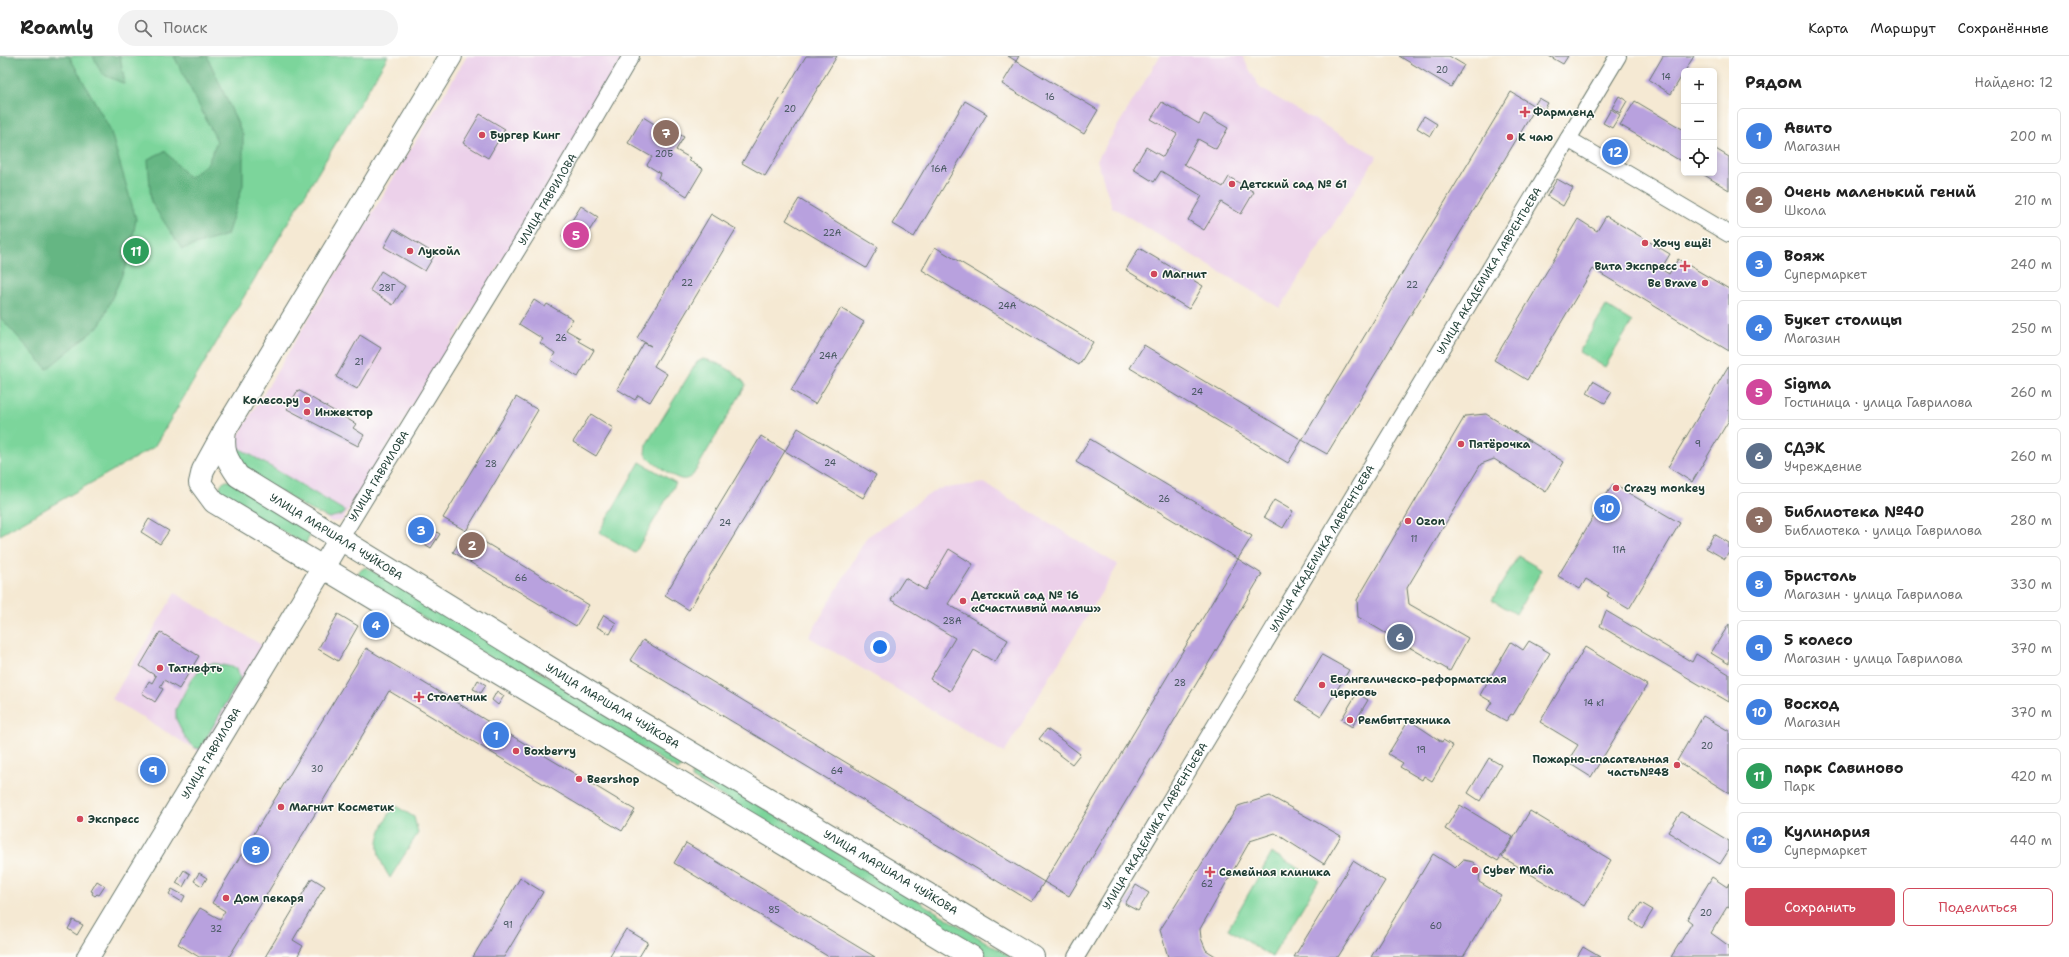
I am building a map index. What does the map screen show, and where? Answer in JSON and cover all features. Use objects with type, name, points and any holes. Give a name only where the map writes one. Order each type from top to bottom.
[{"type":"main road","points":[[450,56],[225,430],[203,470],[200,483],[214,502],[972,957]]},
{"type":"main road","name":"УЛИЦА МАРШАЛА ЧУЙКОВА","points":[[225,430],[223,445],[225,456],[238,476],[695,754],[1033,957]]},
{"type":"main road","name":"УЛИЦА ГАВРИЛОВА","points":[[88,957],[340,539]]},
{"type":"main road","points":[[679,780],[695,754]]},
{"type":"street","name":"УЛИЦА ГАВРИЛОВА","points":[[340,539],[530,229],[631,56]]},
{"type":"street","name":"УЛИЦА АКАДЕМИКА ЛАВРЕНТЬЕВА","points":[[1076,957],[1618,56]]},
{"type":"street","points":[[1568,139],[1729,234]]},
{"type":"shaded area","points":[[467,56],[624,56],[544,193],[342,521],[331,522],[232,446]]},
{"type":"shaded area","name":"Детский сад № 61","points":[[1160,56],[1242,56],[1260,88],[1377,156],[1280,308],[1112,207],[1097,160]]},
{"type":"shaded area","name":"Детский сад № 16 «Счастливый малыш»","points":[[984,483],[1118,565],[1004,753],[809,637],[867,537],[937,489]]},
{"type":"shaded area","points":[[175,593],[265,647],[201,753],[112,699]]},
{"type":"green space","points":[[0,56],[388,56],[154,447],[0,535]]},
{"type":"green space","points":[[0,56],[69,56],[110,129],[136,219],[129,259],[100,325],[47,369],[0,317]]},
{"type":"green space","points":[[93,56],[120,56],[125,84],[102,74]]},
{"type":"green space","points":[[174,56],[207,56],[243,135],[243,185],[227,235],[182,249],[151,202],[148,159],[165,151],[189,178],[208,163],[217,141]]},
{"type":"green space","points":[[1606,306],[1632,322],[1605,367],[1579,352]]},
{"type":"green space","points":[[703,359],[727,368],[738,376],[746,385],[693,475],[681,479],[667,472],[648,457],[645,454],[646,445],[697,362]]},
{"type":"green space","points":[[234,445],[345,511],[344,514],[329,518],[308,509],[244,469]]},
{"type":"green space","points":[[640,462],[676,483],[635,553],[599,532]]},
{"type":"green space","points":[[226,481],[231,481],[308,531],[309,538],[305,544],[222,497],[219,491],[221,484]]},
{"type":"green space","points":[[1518,556],[1542,570],[1516,614],[1492,600]]},
{"type":"green space","points":[[366,567],[684,759],[683,766],[678,770],[359,579],[359,571]]},
{"type":"green space","points":[[212,663],[237,668],[240,679],[200,749],[193,747],[186,739],[176,719],[176,709],[191,680],[201,668]]},
{"type":"green space","points":[[698,768],[1011,957],[989,957],[692,778],[692,772]]},
{"type":"green space","points":[[394,805],[414,817],[418,833],[390,878],[380,857],[378,841],[383,825]]},
{"type":"green space","points":[[1272,853],[1319,880],[1272,957],[1228,929]]},
{"type":"building","points":[[806,56],[837,56],[765,176],[742,163]]},
{"type":"building","points":[[1008,56],[1019,56],[1016,61]]},
{"type":"building","points":[[1399,56],[1449,56],[1464,65],[1451,87]]},
{"type":"building","points":[[1549,56],[1568,56],[1563,64]]},
{"type":"building","points":[[1663,56],[1694,56],[1687,68],[1681,68],[1681,77],[1671,94],[1649,80]]},
{"type":"building","points":[[1016,61],[1098,110],[1084,134],[1002,84]]},
{"type":"building","points":[[1511,92],[1536,107],[1327,454],[1302,440]]},
{"type":"building","points":[[1619,96],[1627,101],[1620,113],[1612,108]]},
{"type":"building","points":[[1539,98],[1548,103],[1544,110],[1535,104]]},
{"type":"building","points":[[965,101],[987,114],[914,237],[892,224]]},
{"type":"building","points":[[1635,101],[1681,128],[1681,161],[1620,125]]},
{"type":"building","points":[[1162,102],[1199,124],[1204,114],[1228,128],[1216,149],[1198,139],[1184,164],[1223,187],[1229,177],[1254,192],[1241,214],[1221,202],[1204,230],[1188,220],[1202,196],[1161,171],[1154,182],[1133,169],[1146,147],[1163,157],[1177,134],[1151,119]]},
{"type":"building","points":[[1611,109],[1620,115],[1612,128],[1603,123]]},
{"type":"building","points":[[480,114],[505,129],[488,158],[463,143]]},
{"type":"building","points":[[1424,116],[1437,124],[1430,136],[1417,128]]},
{"type":"building","points":[[643,117],[656,125],[657,122],[684,137],[676,150],[690,158],[688,160],[703,169],[687,196],[658,178],[660,173],[647,165],[652,157],[628,143]]},
{"type":"building","points":[[1609,143],[1627,152],[1622,162],[1604,152]]},
{"type":"building","points":[[1717,150],[1729,157],[1729,190],[1706,176],[1717,176]]},
{"type":"building","points":[[1557,179],[1573,188],[1563,206],[1547,196]]},
{"type":"building","points":[[799,199],[878,247],[866,268],[786,220]]},
{"type":"building","points":[[581,206],[598,217],[579,247],[562,236]]},
{"type":"building","points":[[711,214],[736,229],[654,366],[667,374],[650,402],[638,395],[635,400],[617,389],[644,343],[651,346],[637,338]]},
{"type":"building","points":[[1606,216],[1670,254],[1661,269],[1669,274],[1678,259],[1729,289],[1729,351],[1593,269],[1527,380],[1494,360],[1578,219],[1597,231]]},
{"type":"building","points":[[394,229],[435,254],[425,271],[384,247]]},
{"type":"building","points":[[935,247],[1093,342],[1079,365],[922,270]]},
{"type":"building","points":[[1139,248],[1203,286],[1189,309],[1126,270]]},
{"type":"building","points":[[381,271],[405,286],[393,305],[370,290]]},
{"type":"building","points":[[534,300],[545,307],[547,304],[573,319],[566,330],[580,338],[578,341],[594,350],[578,377],[551,360],[555,353],[540,343],[543,339],[519,324]]},
{"type":"building","points":[[841,308],[864,322],[815,404],[791,390]]},
{"type":"building","points":[[360,335],[381,348],[357,389],[336,377]]},
{"type":"building","points":[[1144,345],[1302,440],[1288,463],[1130,368]]},
{"type":"building","points":[[1729,365],[1729,420],[1692,482],[1668,467]]},
{"type":"building","points":[[1593,381],[1612,392],[1605,403],[1587,393]]},
{"type":"building","points":[[298,390],[356,424],[353,428],[364,435],[358,446],[287,409]]},
{"type":"building","points":[[516,397],[538,410],[466,531],[443,518]]},
{"type":"building","points":[[591,414],[613,428],[596,456],[573,442]]},
{"type":"building","points":[[1486,414],[1564,462],[1546,492],[1494,459],[1481,464],[1407,588],[1409,604],[1468,638],[1450,671],[1358,617],[1357,600],[1465,416]]},
{"type":"building","points":[[798,428],[876,475],[863,498],[785,451]]},
{"type":"building","points":[[761,436],[785,451],[689,610],[665,595]]},
{"type":"building","points":[[1090,439],[1252,536],[1238,559],[1076,462]]},
{"type":"building","points":[[1613,484],[1680,523],[1629,609],[1607,596],[1609,593],[1586,579],[1580,589],[1558,576]]},
{"type":"building","points":[[1274,500],[1293,511],[1283,528],[1264,517]]},
{"type":"building","points":[[149,519],[169,531],[160,544],[141,532]]},
{"type":"building","points":[[420,522],[440,534],[431,548],[412,536]]},
{"type":"building","points":[[466,531],[589,605],[576,626],[453,552]]},
{"type":"building","points":[[1714,534],[1729,543],[1729,552],[1725,559],[1706,548]]},
{"type":"building","points":[[949,549],[973,564],[948,604],[1008,640],[995,662],[974,650],[950,691],[930,679],[955,638],[891,600],[905,578],[925,590]]},
{"type":"building","points":[[1238,559],[1262,574],[1069,896],[1044,882]]},
{"type":"building","points":[[1606,611],[1692,662],[1696,654],[1729,674],[1729,702],[1600,626]]},
{"type":"building","points":[[338,614],[358,626],[338,661],[318,649]]},
{"type":"building","points":[[604,615],[616,623],[610,634],[597,627]]},
{"type":"building","points":[[377,620],[390,627],[385,636],[372,628]]},
{"type":"building","points":[[1729,624],[1729,664],[1711,653]]},
{"type":"building","points":[[160,632],[199,656],[179,689],[164,680],[160,687],[163,689],[155,702],[142,693],[149,681],[152,683],[156,676],[140,666]]},
{"type":"building","points":[[643,640],[1044,882],[1032,902],[630,660]]},
{"type":"building","points":[[1529,641],[1550,653],[1513,715],[1511,714],[1506,721],[1487,710],[1492,702],[1480,695],[1511,642],[1523,650]]},
{"type":"building","points":[[1585,647],[1647,685],[1591,777],[1567,762],[1578,745],[1540,722]]},
{"type":"building","points":[[366,648],[635,810],[622,831],[389,691],[229,957],[199,957],[178,944],[200,908],[220,919],[225,911],[212,903]]},
{"type":"building","name":"Евангелическо-реформатская церковь","points":[[1322,655],[1349,670],[1321,716],[1295,700]]},
{"type":"building","points":[[478,680],[486,685],[481,693],[473,689]]},
{"type":"building","points":[[497,691],[504,696],[498,705],[492,700]]},
{"type":"building","points":[[1357,693],[1368,700],[1352,727],[1341,720]]},
{"type":"building","points":[[1703,716],[1729,731],[1729,793],[1677,761]]},
{"type":"building","points":[[1409,720],[1442,742],[1443,740],[1453,746],[1432,781],[1424,776],[1422,780],[1400,767],[1403,763],[1388,754]]},
{"type":"building","points":[[1047,729],[1080,754],[1072,764],[1039,739]]},
{"type":"building","points":[[1489,758],[1501,765],[1480,801],[1468,793]]},
{"type":"building","points":[[149,763],[160,770],[156,777],[145,770]]},
{"type":"building","points":[[1270,796],[1341,836],[1324,864],[1275,833],[1250,841],[1200,929],[1201,938],[1206,950],[1217,957],[1168,957],[1160,930],[1238,806]]},
{"type":"building","points":[[1460,805],[1513,837],[1498,861],[1445,829]]},
{"type":"building","points":[[1530,811],[1611,860],[1584,906],[1502,857]]},
{"type":"building","points":[[1681,812],[1729,841],[1729,850],[1720,864],[1668,832]]},
{"type":"building","points":[[686,843],[875,957],[829,957],[674,863]]},
{"type":"building","points":[[1433,854],[1455,868],[1463,860],[1473,862],[1480,871],[1479,882],[1501,895],[1463,957],[1371,957]]},
{"type":"building","points":[[1353,861],[1385,881],[1338,957],[1294,957]]},
{"type":"building","points":[[184,870],[190,874],[183,887],[176,883]]},
{"type":"building","points":[[199,873],[207,878],[202,886],[194,881]]},
{"type":"building","points":[[1712,877],[1727,887],[1729,883],[1729,908],[1727,907],[1711,933],[1729,946],[1729,957],[1671,957],[1692,923],[1687,919]]},
{"type":"building","points":[[312,878],[325,886],[293,940],[303,946],[298,955],[300,957],[265,957]]},
{"type":"building","points":[[520,878],[543,892],[504,957],[473,957]]},
{"type":"building","points":[[97,881],[105,886],[99,895],[97,894],[95,896],[91,891]]},
{"type":"building","points":[[1136,885],[1149,893],[1138,911],[1125,904]]},
{"type":"building","points":[[172,889],[185,896],[182,902],[169,894]]},
{"type":"building","points":[[1641,903],[1653,910],[1642,928],[1630,920]]},
{"type":"building","points":[[73,920],[83,925],[77,935],[68,929]]},
{"type":"building","points":[[626,929],[648,942],[639,957],[609,957]]},
{"type":"building","points":[[1583,947],[1600,957],[1577,957]]},
{"type":"place","name":"Фармленд","points":[[1525,112]]},
{"type":"place","name":"Библиотека №40","points":[[666,133]]},
{"type":"place","name":"Бургер Кинг","points":[[482,135]]},
{"type":"place","name":"К чаю","points":[[1510,137]]},
{"type":"place","name":"Кулинария","points":[[1615,152]]},
{"type":"place","name":"Детский сад № 61","points":[[1232,184]]},
{"type":"place","name":"Sigma","points":[[576,235]]},
{"type":"place","name":"Хочу ещё!","points":[[1645,243]]},
{"type":"place","name":"парк Савиново","points":[[136,251]]},
{"type":"place","name":"Лукойл","points":[[410,251]]},
{"type":"place","name":"Вита Экспресс","points":[[1685,266]]},
{"type":"place","name":"Магнит","points":[[1154,274]]},
{"type":"place","name":"Be Brave","points":[[1705,283]]},
{"type":"place","name":"Колесо.ру","points":[[307,400]]},
{"type":"place","name":"Инжектор","points":[[307,412]]},
{"type":"place","name":"Пятёрочка","points":[[1461,444]]},
{"type":"place","name":"Crazy monkey","points":[[1616,488]]},
{"type":"place","name":"Восход","points":[[1607,508]]},
{"type":"place","name":"Ozon","points":[[1408,521]]},
{"type":"place","name":"Вояж","points":[[421,530]]},
{"type":"place","name":"Очень маленький гений","points":[[472,545]]},
{"type":"place","name":"Детский сад № 16 «Счастливый малыш»","points":[[963,601]]},
{"type":"place","name":"Букет столицы","points":[[376,625]]},
{"type":"place","name":"СДЭК","points":[[1400,637]]},
{"type":"place","name":"Татнефть","points":[[160,668]]},
{"type":"place","name":"Евангелическо-реформатская церковь","points":[[1322,685]]},
{"type":"place","name":"Столетник","points":[[419,697]]},
{"type":"place","name":"Рембыттехника","points":[[1350,720]]},
{"type":"place","name":"Авито","points":[[496,735]]},
{"type":"place","name":"Boxberry","points":[[516,751]]},
{"type":"place","name":"Пожарно-спасательная часть№48","points":[[1677,765]]},
{"type":"place","name":"5 колесо","points":[[153,770]]},
{"type":"place","name":"Beershop","points":[[579,779]]},
{"type":"place","name":"Магнит Косметик","points":[[281,807]]},
{"type":"place","name":"Экспресс","points":[[80,819]]},
{"type":"place","name":"Бристоль","points":[[256,850]]},
{"type":"place","name":"Cyber Mafia","points":[[1475,870]]},
{"type":"place","name":"Семейная клиника","points":[[1210,872]]},
{"type":"place","name":"Дом пекаря","points":[[226,898]]}]
